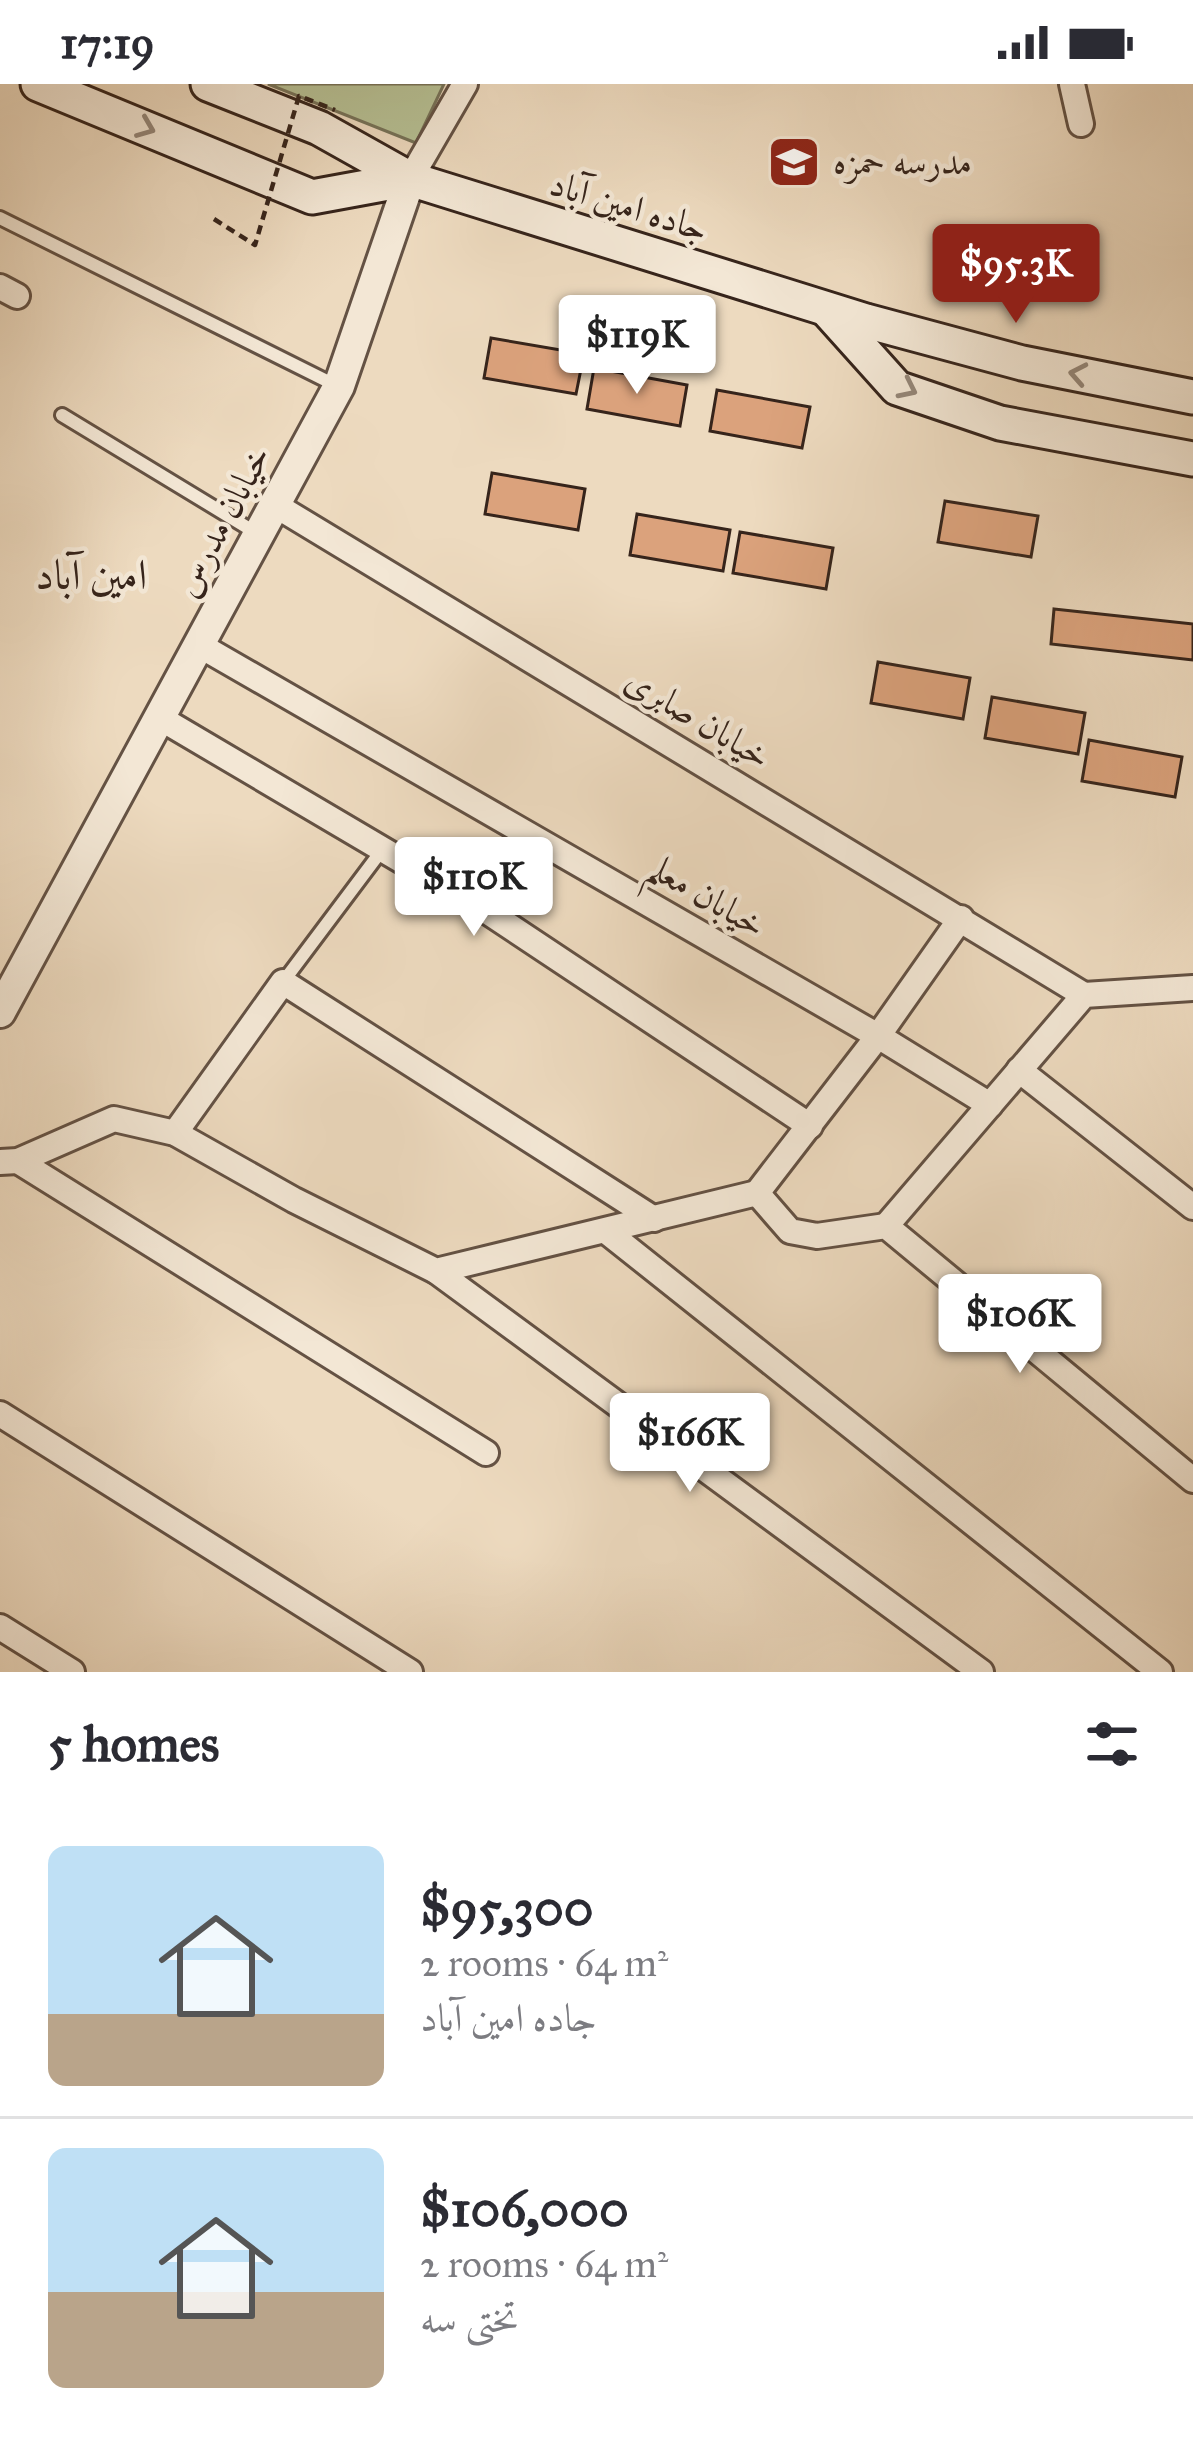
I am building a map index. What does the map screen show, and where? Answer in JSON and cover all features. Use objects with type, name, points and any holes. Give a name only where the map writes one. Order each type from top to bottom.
[{"type":"main road","points":[[38,84],[312,196],[410,178]]},
{"type":"main road","name":"جاده امین آباد","points":[[208,84],[319,128],[410,178],[826,309],[1022,363],[1193,397]]},
{"type":"main road","points":[[826,309],[897,388],[1000,423],[1193,459]]},
{"type":"street","points":[[410,178],[465,84]]},
{"type":"street","points":[[1072,84],[1081,124]]},
{"type":"street","name":"خیابان مدرس","points":[[0,1012],[338,386],[410,178]]},
{"type":"street","name":"خیابان صابری","points":[[274,505],[1084,995]]},
{"type":"street","name":"خیابان معلم","points":[[199,645],[990,1105]]},
{"type":"street","points":[[160,718],[482,908],[810,1126]]},
{"type":"street","points":[[436,1270],[757,1193],[878,1036],[961,918]]},
{"type":"street","points":[[176,1133],[284,982],[655,1219]]},
{"type":"street","points":[[757,1193],[790,1231],[817,1236],[886,1226],[1084,995],[1193,988]]},
{"type":"street","points":[[1019,1070],[1193,1207]]},
{"type":"street","points":[[9,1161],[114,1119],[176,1133],[436,1270],[981,1672]]},
{"type":"street","points":[[9,1161],[486,1453]]},
{"type":"street","points":[[886,1226],[1193,1480]]},
{"type":"street","points":[[606,1231],[1160,1672]]},
{"type":"street","points":[[0,1414],[410,1672]]},
{"type":"street","points":[[0,1627],[72,1672]]},
{"type":"lane","points":[[0,218],[338,386]]},
{"type":"lane","points":[[62,415],[259,534]]},
{"type":"lane","points":[[284,982],[382,849]]},
{"type":"path","points":[[214,219],[256,245],[299,96],[335,110]]},
{"type":"green space","points":[[268,84],[444,84],[416,143]]},
{"type":"building","points":[[491,338],[584,354],[576,394],[484,378]]},
{"type":"building","points":[[594,368],[687,385],[680,426],[587,409]]},
{"type":"building","points":[[717,390],[810,407],[802,448],[710,431]]},
{"type":"building","points":[[492,473],[585,489],[578,530],[485,514]]},
{"type":"building","points":[[945,501],[1038,516],[1031,557],[938,542]]},
{"type":"building","points":[[637,514],[730,530],[723,571],[630,555]]},
{"type":"building","points":[[740,532],[833,548],[826,589],[733,573]]},
{"type":"building","points":[[1054,609],[1193,624],[1193,660],[1051,644]]},
{"type":"building","points":[[878,662],[970,678],[963,719],[871,703]]},
{"type":"building","points":[[992,697],[1085,713],[1078,754],[985,738]]},
{"type":"building","points":[[1089,740],[1182,757],[1175,797],[1082,781]]},
{"type":"place","name":"مدرسه حمزه","points":[[794,162]]},
{"type":"district","name":"امین آباد","points":[[91,575]]}]
